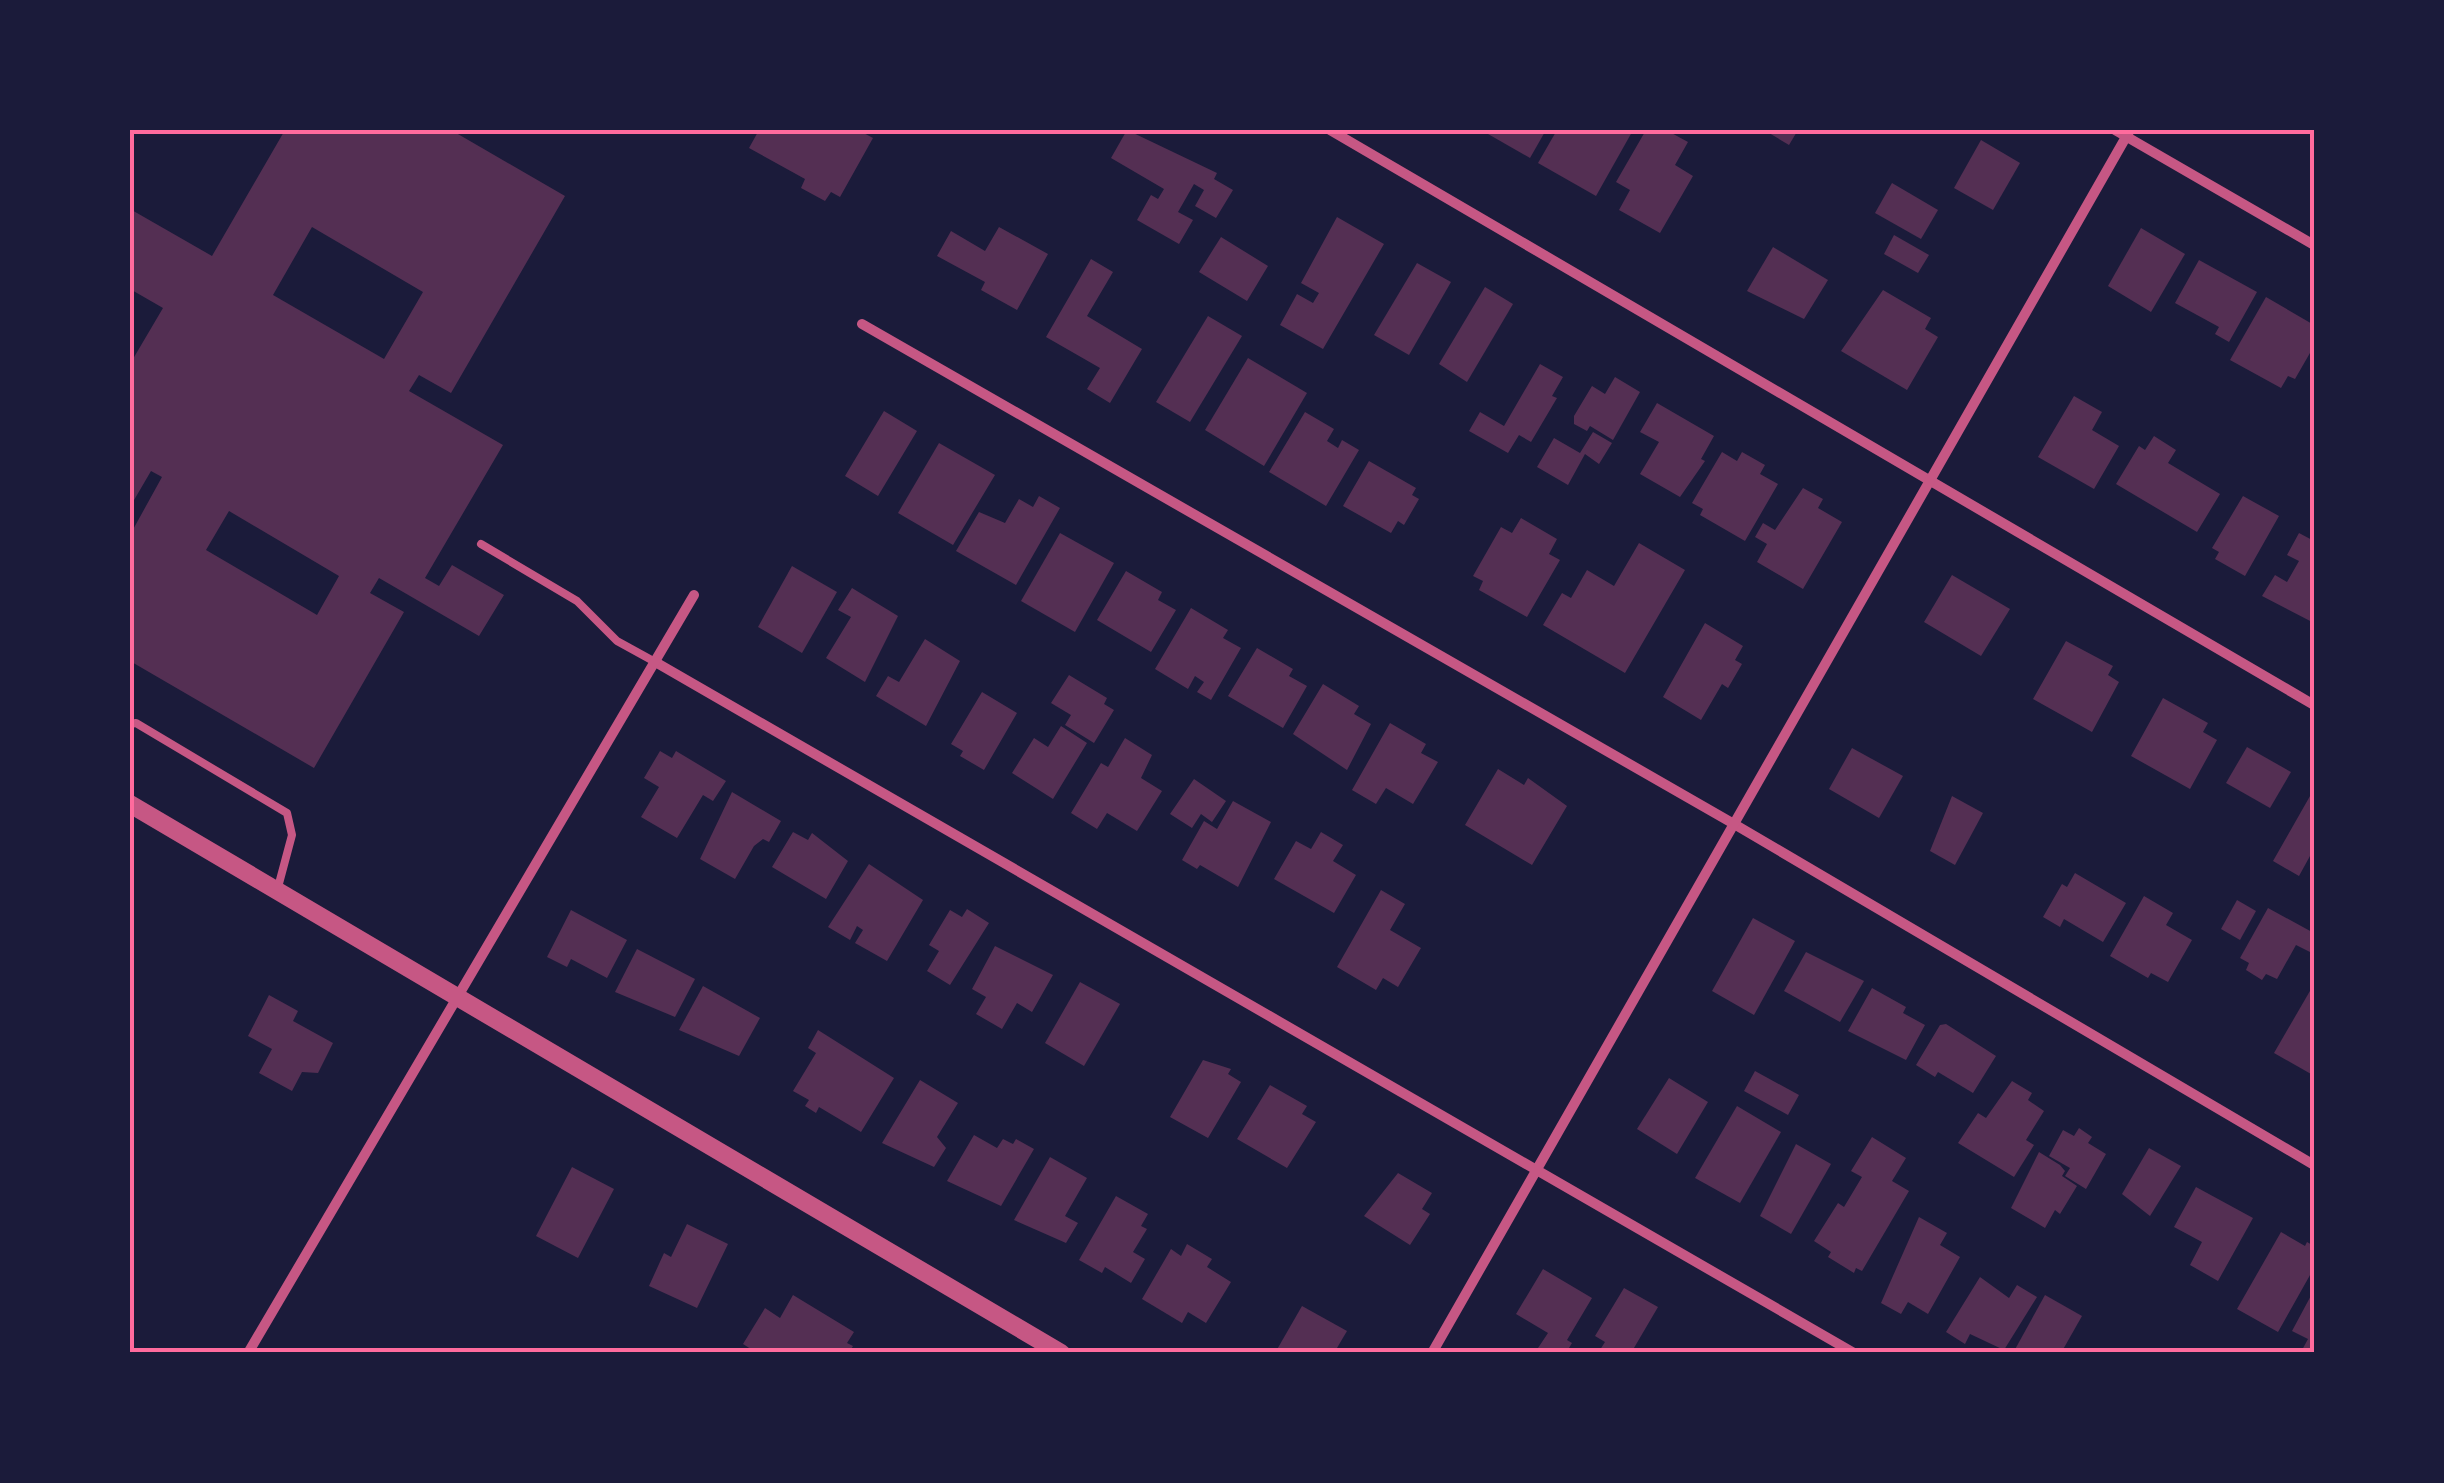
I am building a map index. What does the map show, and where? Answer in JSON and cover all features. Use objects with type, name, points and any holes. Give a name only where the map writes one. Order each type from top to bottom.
[{"type":"street","points":[[1330,130],[2314,704]]},
{"type":"street","points":[[2115,130],[2128,133],[2314,245]]},
{"type":"street","points":[[1432,1353],[2128,133]]},
{"type":"street","points":[[862,324],[1734,824],[2314,1164]]},
{"type":"street","points":[[248,1353],[461,998],[694,595]]},
{"type":"street","points":[[657,663],[1854,1353]]},
{"type":"street","points":[[130,804],[1061,1353]]},
{"type":"lane","points":[[481,544],[577,602],[616,640],[657,663]]},
{"type":"lane","points":[[130,724],[136,723],[287,812],[292,835],[277,891]]},
{"type":"building","points":[[285,130],[451,130],[565,196],[451,393],[419,375],[409,391],[503,445],[425,578],[439,586],[452,565],[504,595],[479,636],[379,578],[370,593],[404,612],[314,768],[130,661],[130,535],[162,477],[151,471],[130,507],[130,364],[163,308],[130,289],[130,209],[212,256]],"holes":[[[312,227],[423,292],[384,359],[273,295]],[[229,511],[339,576],[317,615],[206,550]]]},
{"type":"building","points":[[759,130],[858,130],[873,138],[840,197],[831,192],[825,201],[801,188],[805,179],[749,148]]},
{"type":"building","points":[[1127,130],[1217,173],[1214,179],[1233,190],[1216,218],[1195,206],[1204,190],[1194,184],[1178,212],[1193,220],[1179,244],[1137,220],[1151,195],[1158,199],[1164,189],[1111,158]]},
{"type":"building","points":[[1481,130],[1546,130],[1530,158]]},
{"type":"building","points":[[1557,130],[1632,132],[1596,196],[1538,163]]},
{"type":"building","points":[[1646,130],[1666,130],[1688,142],[1675,165],[1693,176],[1660,233],[1619,210],[1630,190],[1616,182]]},
{"type":"building","points":[[1764,130],[1798,130],[1789,145]]},
{"type":"building","points":[[1981,140],[2020,163],[1993,210],[1954,188]]},
{"type":"building","points":[[1892,183],[1938,210],[1921,239],[1875,213]]},
{"type":"building","points":[[1337,217],[1384,244],[1323,349],[1280,325],[1297,294],[1313,303],[1319,293],[1301,283]]},
{"type":"building","points":[[999,227],[1048,254],[1017,310],[981,290],[985,282],[937,256],[951,231],[985,251]]},
{"type":"building","points":[[2141,228],[2185,254],[2151,312],[2108,286]]},
{"type":"building","points":[[1894,235],[1929,255],[1918,273],[1884,254]]},
{"type":"building","points":[[1221,237],[1268,266],[1247,301],[1199,272]]},
{"type":"building","points":[[1773,247],[1828,280],[1804,319],[1747,291]]},
{"type":"building","points":[[1091,259],[1113,272],[1087,316],[1142,349],[1110,403],[1087,389],[1100,368],[1046,337]]},
{"type":"building","points":[[2199,260],[2257,292],[2229,342],[2215,334],[2219,327],[2175,303]]},
{"type":"building","points":[[1417,263],[1451,282],[1409,355],[1374,335]]},
{"type":"building","points":[[1485,287],[1513,304],[1467,382],[1439,364]]},
{"type":"building","points":[[1883,290],[1931,318],[1925,329],[1938,337],[1907,390],[1841,351]]},
{"type":"building","points":[[2266,297],[2314,325],[2314,346],[2295,379],[2288,376],[2281,388],[2230,360]]},
{"type":"building","points":[[1208,316],[1242,336],[1190,422],[1156,402]]},
{"type":"building","points":[[1248,358],[1307,393],[1264,466],[1205,430]]},
{"type":"building","points":[[1540,364],[1563,377],[1552,396],[1557,398],[1531,442],[1519,435],[1508,453],[1469,431],[1480,412],[1504,426]]},
{"type":"building","points":[[1615,377],[1640,392],[1613,440],[1590,426],[1587,431],[1574,424],[1574,416],[1592,386],[1605,394]]},
{"type":"building","points":[[2074,396],[2102,412],[2092,430],[2119,446],[2094,489],[2038,457]]},
{"type":"building","points":[[1657,403],[1714,436],[1701,459],[1705,461],[1680,497],[1640,474],[1659,442],[1640,432]]},
{"type":"building","points":[[884,411],[917,431],[878,496],[845,476]]},
{"type":"building","points":[[1305,412],[1334,429],[1327,441],[1338,448],[1342,440],[1359,450],[1326,506],[1269,472]]},
{"type":"building","points":[[1593,432],[1612,443],[1599,464],[1585,454],[1568,485],[1537,467],[1554,438],[1580,453]]},
{"type":"building","points":[[2154,436],[2176,450],[2168,463],[2220,494],[2197,532],[2116,484],[2139,446],[2145,450]]},
{"type":"building","points":[[939,443],[995,475],[953,545],[898,513]]},
{"type":"building","points":[[1722,452],[1737,461],[1742,452],[1765,465],[1760,474],[1778,484],[1745,541],[1700,515],[1703,509],[1692,503]]},
{"type":"building","points":[[1369,461],[1416,488],[1412,495],[1419,499],[1404,525],[1398,521],[1391,533],[1343,506]]},
{"type":"building","points":[[1803,488],[1823,499],[1818,508],[1842,522],[1803,589],[1757,562],[1767,544],[1755,537],[1763,523],[1775,530]]},
{"type":"building","points":[[1039,496],[1060,508],[1016,585],[956,551],[979,512],[1005,523],[1019,499],[1033,507]]},
{"type":"building","points":[[2243,496],[2279,516],[2245,576],[2215,559],[2219,552],[2212,548]]},
{"type":"building","points":[[1521,518],[1557,539],[1549,554],[1560,560],[1527,617],[1479,590],[1483,581],[1473,576],[1501,527],[1512,533]]},
{"type":"building","points":[[1060,533],[1114,563],[1075,632],[1021,601]]},
{"type":"building","points":[[2299,533],[2314,541],[2314,623],[2262,596],[2275,575],[2287,582],[2299,561],[2287,555]]},
{"type":"building","points":[[1639,543],[1685,570],[1625,673],[1543,625],[1562,593],[1571,598],[1587,570],[1614,586]]},
{"type":"building","points":[[792,566],[837,592],[802,653],[758,627]]},
{"type":"building","points":[[1126,571],[1162,592],[1158,600],[1176,610],[1151,652],[1097,620]]},
{"type":"building","points":[[1952,575],[2010,609],[1981,656],[1924,622]]},
{"type":"building","points":[[852,588],[898,616],[865,682],[826,658],[851,617],[838,610]]},
{"type":"building","points":[[1191,608],[1228,630],[1223,638],[1241,648],[1211,700],[1197,692],[1204,682],[1195,676],[1188,689],[1155,669]]},
{"type":"building","points":[[1705,623],[1743,646],[1735,660],[1742,664],[1728,688],[1722,684],[1701,720],[1663,697]]},
{"type":"building","points":[[925,639],[960,661],[926,726],[876,696],[888,676],[899,682]]},
{"type":"building","points":[[2066,641],[2113,666],[2108,675],[2119,682],[2092,732],[2033,699]]},
{"type":"building","points":[[1257,648],[1293,669],[1289,676],[1307,686],[1283,728],[1228,696]]},
{"type":"building","points":[[1069,675],[1107,698],[1104,704],[1114,710],[1094,743],[1065,725],[1071,715],[1051,703]]},
{"type":"building","points":[[1323,684],[1359,706],[1354,714],[1371,724],[1347,770],[1293,734]]},
{"type":"building","points":[[982,692],[1017,713],[984,770],[960,756],[963,751],[951,744]]},
{"type":"building","points":[[2163,698],[2208,723],[2203,732],[2217,740],[2190,789],[2131,756]]},
{"type":"building","points":[[1390,723],[1426,744],[1421,753],[1438,762],[1413,804],[1386,788],[1376,804],[1352,790]]},
{"type":"building","points":[[1061,726],[1087,743],[1053,799],[1012,773],[1034,738],[1048,747]]},
{"type":"building","points":[[1125,738],[1152,755],[1141,778],[1162,791],[1137,831],[1107,813],[1097,829],[1071,813],[1101,763],[1108,767]]},
{"type":"building","points":[[2247,747],[2291,772],[2270,808],[2226,783]]},
{"type":"building","points":[[1852,748],[1903,776],[1879,818],[1829,789]]},
{"type":"building","points":[[660,751],[672,758],[676,751],[726,781],[713,801],[703,795],[677,838],[641,817],[659,787],[644,778]]},
{"type":"building","points":[[1498,769],[1524,785],[1528,778],[1567,806],[1532,865],[1465,825]]},
{"type":"building","points":[[1194,779],[1226,801],[1212,822],[1201,814],[1192,828],[1170,814]]},
{"type":"building","points":[[2314,789],[2314,858],[2310,856],[2299,876],[2273,861]]},
{"type":"building","points":[[732,792],[781,821],[769,842],[763,839],[754,846],[735,879],[700,859]]},
{"type":"building","points":[[1952,796],[1983,813],[1955,865],[1930,851]]},
{"type":"building","points":[[1233,801],[1271,822],[1238,887],[1200,865],[1197,869],[1182,860],[1204,821],[1217,829]]},
{"type":"building","points":[[793,832],[808,840],[812,833],[848,861],[826,899],[772,867]]},
{"type":"building","points":[[1321,832],[1343,845],[1333,861],[1356,875],[1334,913],[1274,879],[1296,841],[1311,849]]},
{"type":"building","points":[[869,864],[923,900],[887,961],[855,943],[863,930],[857,926],[850,940],[828,927]]},
{"type":"building","points":[[2075,873],[2126,903],[2103,942],[2064,919],[2060,927],[2043,917],[2062,884],[2067,887]]},
{"type":"building","points":[[1381,890],[1405,904],[1390,930],[1421,948],[1398,987],[1383,978],[1376,990],[1337,967]]},
{"type":"building","points":[[2144,896],[2173,913],[2166,925],[2192,940],[2168,982],[2151,973],[2148,978],[2110,956]]},
{"type":"building","points":[[2237,900],[2256,911],[2240,940],[2221,929]]},
{"type":"building","points":[[2268,908],[2312,932],[2314,949],[2312,953],[2296,945],[2277,979],[2266,974],[2262,980],[2246,970],[2249,963],[2240,958]]},
{"type":"building","points":[[967,909],[989,923],[950,985],[927,971],[939,951],[929,945],[950,910],[962,917]]},
{"type":"building","points":[[571,910],[627,940],[607,978],[571,959],[567,967],[547,957]]},
{"type":"building","points":[[1753,918],[1795,941],[1754,1015],[1712,991]]},
{"type":"building","points":[[995,946],[1053,975],[1032,1012],[1017,1003],[1002,1029],[976,1014],[986,997],[972,989]]},
{"type":"building","points":[[637,949],[695,979],[675,1017],[615,992]]},
{"type":"building","points":[[1806,952],[1864,981],[1840,1022],[1784,991]]},
{"type":"building","points":[[1080,982],[1120,1004],[1084,1066],[1045,1043]]},
{"type":"building","points":[[2314,984],[2314,1069],[2311,1074],[2274,1053]]},
{"type":"building","points":[[703,986],[760,1018],[739,1056],[679,1030]]},
{"type":"building","points":[[1872,988],[1906,1007],[1903,1013],[1925,1025],[1906,1060],[1848,1031]]},
{"type":"building","points":[[269,995],[298,1011],[293,1021],[333,1043],[318,1073],[302,1072],[292,1091],[259,1073],[272,1049],[248,1036]]},
{"type":"building","points":[[1946,1024],[1996,1056],[1973,1093],[1938,1072],[1935,1077],[1916,1065],[1940,1025]]},
{"type":"building","points":[[818,1030],[894,1078],[861,1132],[819,1107],[816,1113],[805,1106],[809,1100],[793,1091],[816,1053],[808,1048]]},
{"type":"building","points":[[1203,1060],[1231,1069],[1228,1074],[1241,1082],[1208,1138],[1170,1117]]},
{"type":"building","points":[[1755,1071],[1799,1095],[1788,1115],[1744,1091]]},
{"type":"building","points":[[1669,1078],[1708,1102],[1677,1154],[1637,1129]]},
{"type":"building","points":[[920,1080],[958,1103],[937,1137],[946,1148],[934,1167],[882,1143]]},
{"type":"building","points":[[2012,1081],[2032,1093],[2028,1100],[2044,1111],[2026,1140],[2034,1145],[2014,1177],[1958,1143],[1978,1113],[1986,1118]]},
{"type":"building","points":[[1270,1085],[1307,1106],[1302,1114],[1316,1122],[1287,1168],[1237,1139]]},
{"type":"building","points":[[1737,1106],[1781,1132],[1740,1203],[1695,1178]]},
{"type":"building","points":[[2079,1128],[2092,1137],[2088,1143],[2106,1154],[2086,1189],[2065,1176],[2070,1168],[2049,1156],[2063,1130],[2074,1136]]},
{"type":"building","points":[[974,1135],[997,1148],[1003,1139],[1013,1144],[1016,1139],[1034,1149],[1001,1206],[947,1181]]},
{"type":"building","points":[[1872,1137],[1906,1158],[1892,1181],[1909,1191],[1862,1271],[1856,1268],[1854,1273],[1828,1257],[1831,1252],[1814,1241],[1838,1203],[1844,1207],[1862,1177],[1851,1171]]},
{"type":"building","points":[[1796,1144],[1831,1164],[1791,1234],[1760,1216]]},
{"type":"building","points":[[2149,1148],[2181,1166],[2150,1216],[2122,1194]]},
{"type":"building","points":[[2039,1152],[2060,1165],[2065,1171],[2062,1176],[2077,1186],[2060,1214],[2055,1210],[2045,1228],[2011,1208]]},
{"type":"building","points":[[1050,1157],[1087,1178],[1065,1216],[1078,1223],[1066,1243],[1014,1220]]},
{"type":"building","points":[[572,1167],[614,1189],[578,1258],[536,1236]]},
{"type":"building","points":[[1398,1173],[1432,1193],[1422,1209],[1430,1214],[1410,1245],[1364,1216]]},
{"type":"building","points":[[2196,1187],[2253,1218],[2218,1281],[2190,1265],[2202,1242],[2174,1227]]},
{"type":"building","points":[[1116,1196],[1148,1214],[1141,1226],[1147,1229],[1133,1252],[1145,1259],[1131,1283],[1105,1267],[1102,1273],[1079,1260]]},
{"type":"building","points":[[1919,1217],[1947,1233],[1940,1245],[1960,1257],[1928,1314],[1908,1302],[1901,1314],[1881,1303]]},
{"type":"building","points":[[687,1224],[728,1244],[697,1308],[649,1286],[664,1253],[671,1257]]},
{"type":"building","points":[[2281,1232],[2305,1246],[2307,1242],[2314,1246],[2314,1268],[2278,1332],[2237,1309]]},
{"type":"building","points":[[1187,1244],[1212,1259],[1207,1267],[1231,1282],[1206,1323],[1188,1312],[1182,1323],[1142,1299],[1171,1249],[1181,1256]]},
{"type":"building","points":[[1543,1269],[1592,1298],[1567,1340],[1572,1343],[1566,1353],[1536,1351],[1548,1333],[1516,1314]]},
{"type":"building","points":[[1980,1277],[2009,1298],[2017,1285],[2037,1297],[2004,1350],[1970,1334],[1965,1344],[1946,1332]]},
{"type":"building","points":[[1624,1288],[1658,1307],[1631,1353],[1598,1353],[1605,1342],[1595,1336]]},
{"type":"building","points":[[2314,1290],[2314,1353],[2308,1353],[2302,1350],[2308,1339],[2292,1331]]},
{"type":"building","points":[[793,1295],[854,1332],[847,1343],[853,1346],[849,1353],[757,1353],[743,1344],[765,1308],[780,1318]]},
{"type":"building","points":[[2045,1295],[2082,1316],[2061,1353],[2013,1353]]},
{"type":"building","points":[[1302,1306],[1347,1331],[1334,1353],[1275,1353]]}]
